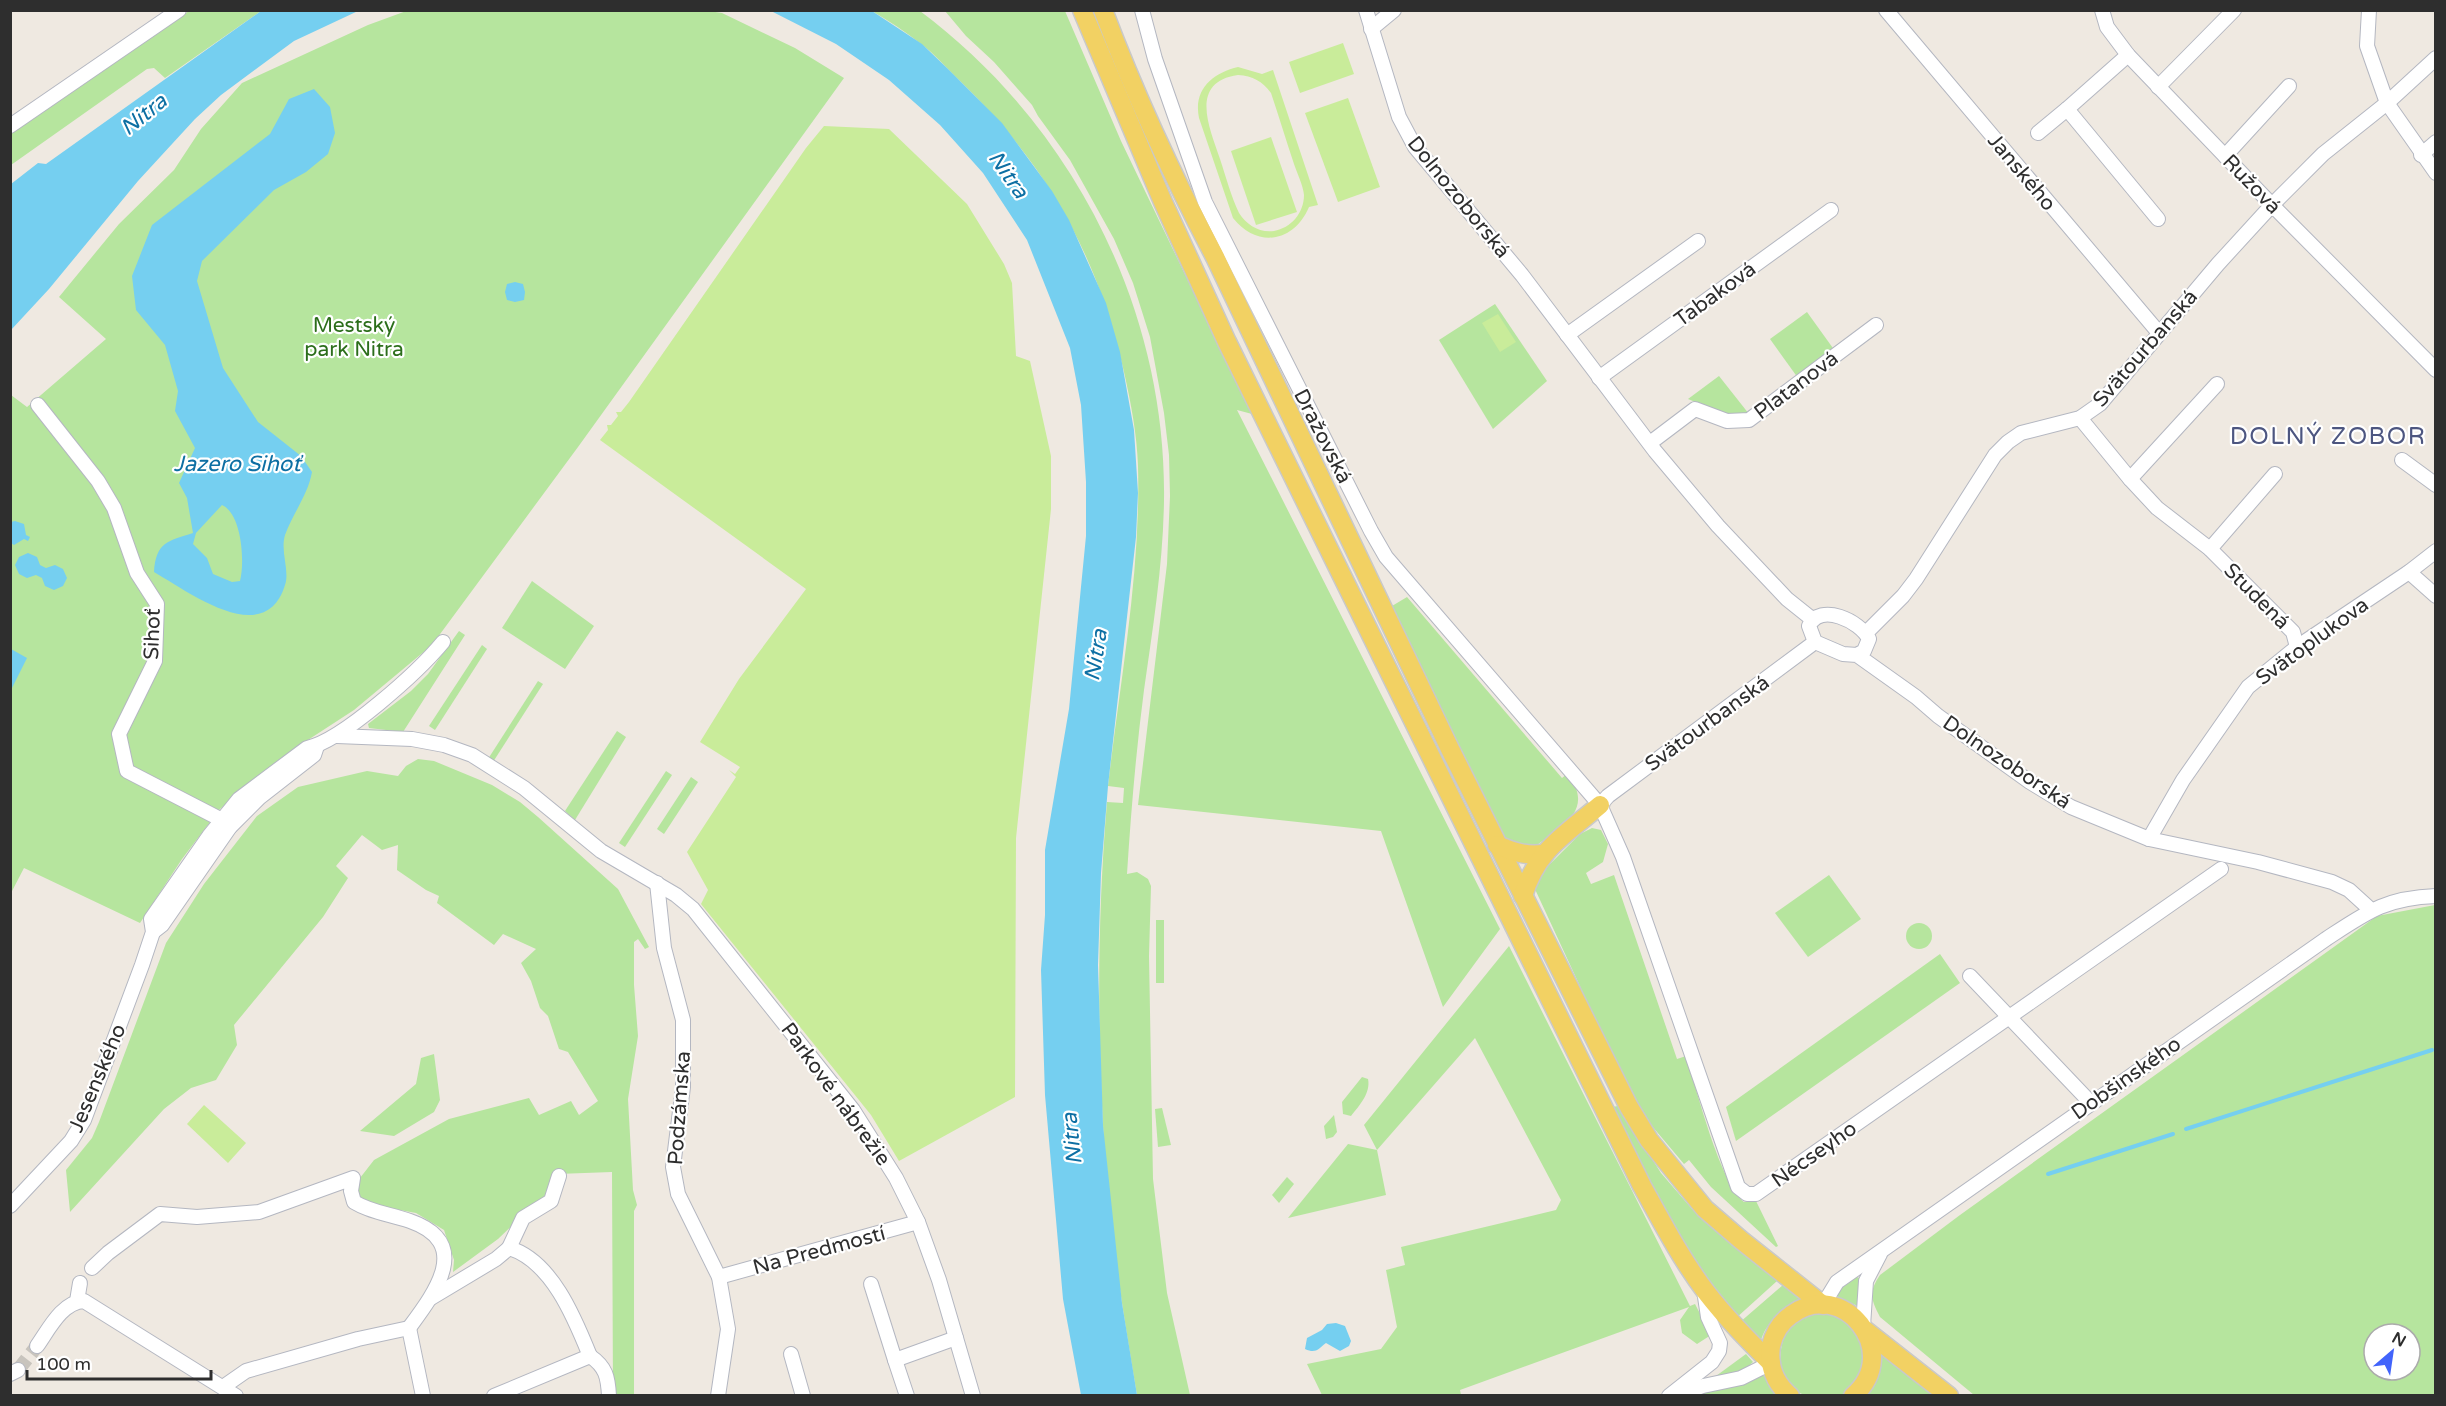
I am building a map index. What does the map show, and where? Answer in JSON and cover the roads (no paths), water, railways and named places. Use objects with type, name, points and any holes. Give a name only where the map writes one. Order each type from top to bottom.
[{"type":"main road","points":[[1082,10],[1163,202],[1227,342],[1642,1186],[1672,1240],[1704,1290],[1731,1324],[1771,1364]]},
{"type":"main road","points":[[1103,10],[1147,118],[1180,190],[1225,278],[1497,845],[1612,1078],[1648,1140],[1705,1209],[1741,1240],[1823,1305],[1845,1311],[1949,1395]]},
{"type":"main road","points":[[1523,896],[1528,878],[1543,854],[1600,805]]},
{"type":"main road","points":[[1497,845],[1530,856],[1543,854]]},
{"type":"main road","points":[[1790,1395],[1777,1381],[1771,1364],[1773,1340],[1785,1320],[1800,1309],[1823,1305]]},
{"type":"main road","points":[[1853,1395],[1865,1383],[1871,1367],[1872,1350],[1864,1328]]},
{"type":"street","points":[[10,126],[179,10]]},
{"type":"street","name":"Dražovská","points":[[1142,10],[1155,59],[1205,202],[1371,531],[1386,557],[1600,805]]},
{"type":"street","name":"Dolnozoborská","points":[[1366,10],[1399,117],[1415,147],[1522,275],[1599,378],[1718,526],[1787,599],[1812,619]]},
{"type":"street","points":[[1371,30],[1394,10]]},
{"type":"street","name":"Janského","points":[[1886,10],[2159,333]]},
{"type":"street","name":"Ružová","points":[[2102,10],[2107,27],[2128,55],[2272,205],[2436,369]]},
{"type":"street","points":[[2158,87],[2234,10]]},
{"type":"street","points":[[2369,10],[2367,46],[2387,103],[2421,155],[2436,173]]},
{"type":"street","points":[[2038,133],[2128,55]]},
{"type":"street","name":"Svätourbanská","points":[[1866,633],[1903,596],[1916,579],[1995,455],[2021,433],[2080,418],[2100,404],[2272,205],[2323,154],[2387,103],[2436,58]]},
{"type":"street","points":[[2225,156],[2289,86]]},
{"type":"street","points":[[2067,109],[2158,219]]},
{"type":"street","points":[[2421,155],[2436,142]]},
{"type":"street","name":"Tabaková","points":[[1599,378],[1831,210]]},
{"type":"street","points":[[1567,335],[1698,241]]},
{"type":"street","name":"Platanová","points":[[1650,443],[1695,409],[1727,421],[1749,420],[1876,325]]},
{"type":"street","points":[[2130,479],[2217,384]]},
{"type":"street","name":"Sihoť","points":[[38,405],[98,481],[114,508],[137,573],[157,604],[155,661],[118,734],[127,771],[226,823]]},
{"type":"street","name":"Studená","points":[[2080,418],[2157,508],[2210,549],[2293,632],[2296,647]]},
{"type":"street","points":[[2402,460],[2436,485]]},
{"type":"street","name":"Studená","points":[[2210,549],[2275,474]]},
{"type":"street","name":"Svätoplukova","points":[[2149,839],[2183,780],[2248,687],[2296,647],[2409,572],[2436,551]]},
{"type":"street","points":[[2409,572],[2436,596]]},
{"type":"street","points":[[1815,642],[1809,626],[1812,619],[1821,614],[1830,615],[1858,626],[1866,633],[1869,639],[1868,646],[1857,654]]},
{"type":"street","name":"Jesenského","points":[[10,1206],[71,1142],[84,1119],[113,1047],[153,932],[162,925],[239,799],[308,748],[337,736],[398,686],[442,642]]},
{"type":"street","name":"Svätourbanská","points":[[1600,805],[1608,796],[1815,642]]},
{"type":"street","name":"Dolnozoborská","points":[[1815,642],[1844,654],[1857,654],[2030,782],[2071,807],[2149,839],[2258,861],[2332,882],[2349,890],[2371,910]]},
{"type":"street","points":[[337,736],[412,739],[444,745],[472,755],[524,788],[601,851],[657,884]]},
{"type":"street","name":"Nécseyho","points":[[1600,805],[1623,857],[1738,1187],[1747,1194],[1756,1194],[2221,869]]},
{"type":"street","name":"Parkové nábrežie","points":[[657,884],[686,902],[721,943],[853,1110],[891,1169],[918,1222],[939,1280],[973,1395]]},
{"type":"street","name":"Podzámska","points":[[657,884],[664,948],[683,1020],[683,1087],[673,1167],[678,1194],[719,1277],[728,1329],[718,1395]]},
{"type":"street","name":"Dobšinského","points":[[1823,1305],[1837,1282],[2090,1102],[2326,939],[2371,910],[2405,897],[2436,896]]},
{"type":"street","points":[[1970,976],[2090,1102]]},
{"type":"street","points":[[431,1298],[496,1259],[509,1248],[523,1218],[551,1201],[559,1176]]},
{"type":"street","points":[[92,1268],[160,1214],[197,1217],[259,1212],[353,1178],[351,1191],[354,1202],[368,1211],[410,1221],[429,1230],[442,1246],[445,1253],[443,1273],[431,1298],[409,1328],[358,1339],[246,1371],[223,1386]]},
{"type":"street","name":"Na Predmostí","points":[[719,1277],[918,1222]]},
{"type":"street","points":[[509,1248],[517,1251],[535,1265],[557,1288],[569,1305],[590,1356],[602,1364],[608,1377],[609,1395]]},
{"type":"street","name":"Dobšinského","points":[[1864,1328],[1866,1281],[1883,1249]]},
{"type":"street","points":[[77,1301],[80,1283]]},
{"type":"street","points":[[871,1284],[907,1395]]},
{"type":"street","points":[[1669,1395],[1712,1362],[1719,1352],[1720,1343],[1708,1317],[1704,1290]]},
{"type":"street","points":[[37,1346],[65,1309],[77,1301],[91,1303],[236,1395]]},
{"type":"street","points":[[409,1328],[423,1395]]},
{"type":"street","points":[[895,1360],[956,1338]]},
{"type":"street","points":[[791,1354],[803,1395]]},
{"type":"street","points":[[494,1395],[590,1356]]},
{"type":"street","points":[[1675,1395],[1741,1378],[1771,1364]]},
{"type":"water","name":"Nitra","points":[[261,11],[358,11],[294,41],[221,95],[195,119],[138,181],[49,289],[11,330],[11,184],[38,163],[46,164]]},
{"type":"water","name":"Nitra","points":[[771,11],[872,11],[922,44],[947,68],[1002,123],[1052,191],[1069,220],[1106,303],[1120,352],[1134,430],[1138,493],[1136,537],[1108,786],[1101,873],[1098,965],[1103,1125],[1122,1303],[1137,1395],[1081,1395],[1063,1299],[1045,1095],[1041,970],[1045,915],[1045,850],[1069,709],[1086,536],[1086,482],[1081,405],[1070,348],[1027,240],[983,173],[940,125],[889,80],[836,44]]},
{"type":"water","name":"Jazero Sihoť","points":[[314,89],[330,107],[335,133],[328,154],[306,172],[274,190],[202,261],[197,281],[223,368],[258,422],[301,456],[312,472],[285,535],[285,585],[275,604],[261,613],[244,615],[206,602],[154,572],[157,554],[165,544],[193,533],[187,498],[179,483],[195,448],[175,411],[178,391],[165,345],[136,310],[132,276],[152,225],[270,134],[289,99]],"holes":[[[222,505],[229,510],[238,528],[242,551],[240,581],[232,582],[213,574],[207,558],[193,544],[196,533]]]},
{"type":"water","points":[[515,282],[523,284],[524,300],[515,302],[507,300],[505,292],[507,284]]},
{"type":"water","points":[[11,522],[24,524],[26,535],[30,537],[28,541],[24,539],[14,545],[11,543]]},
{"type":"water","points":[[28,553],[37,557],[40,565],[46,568],[55,565],[63,569],[67,578],[63,586],[54,590],[45,586],[42,578],[36,575],[27,578],[19,574],[15,565],[19,557]]},
{"type":"water","points":[[11,649],[27,658],[11,690]]},
{"type":"water","points":[[1336,1323],[1345,1326],[1351,1341],[1349,1346],[1340,1351],[1326,1343],[1314,1351],[1305,1349],[1307,1338],[1322,1330],[1327,1324]]},
{"type":"waterway","points":[[2186,1129],[2432,1050]]},
{"type":"waterway","points":[[2048,1174],[2173,1134]]},
{"type":"tunnel","points":[[18,1370],[37,1346]]},
{"type":"district","name":"DOLNÝ ZOBOR","points":[[2328,436]]},
{"type":"park label","name":"Mestský park Nitra","points":[[354,337]]}]
